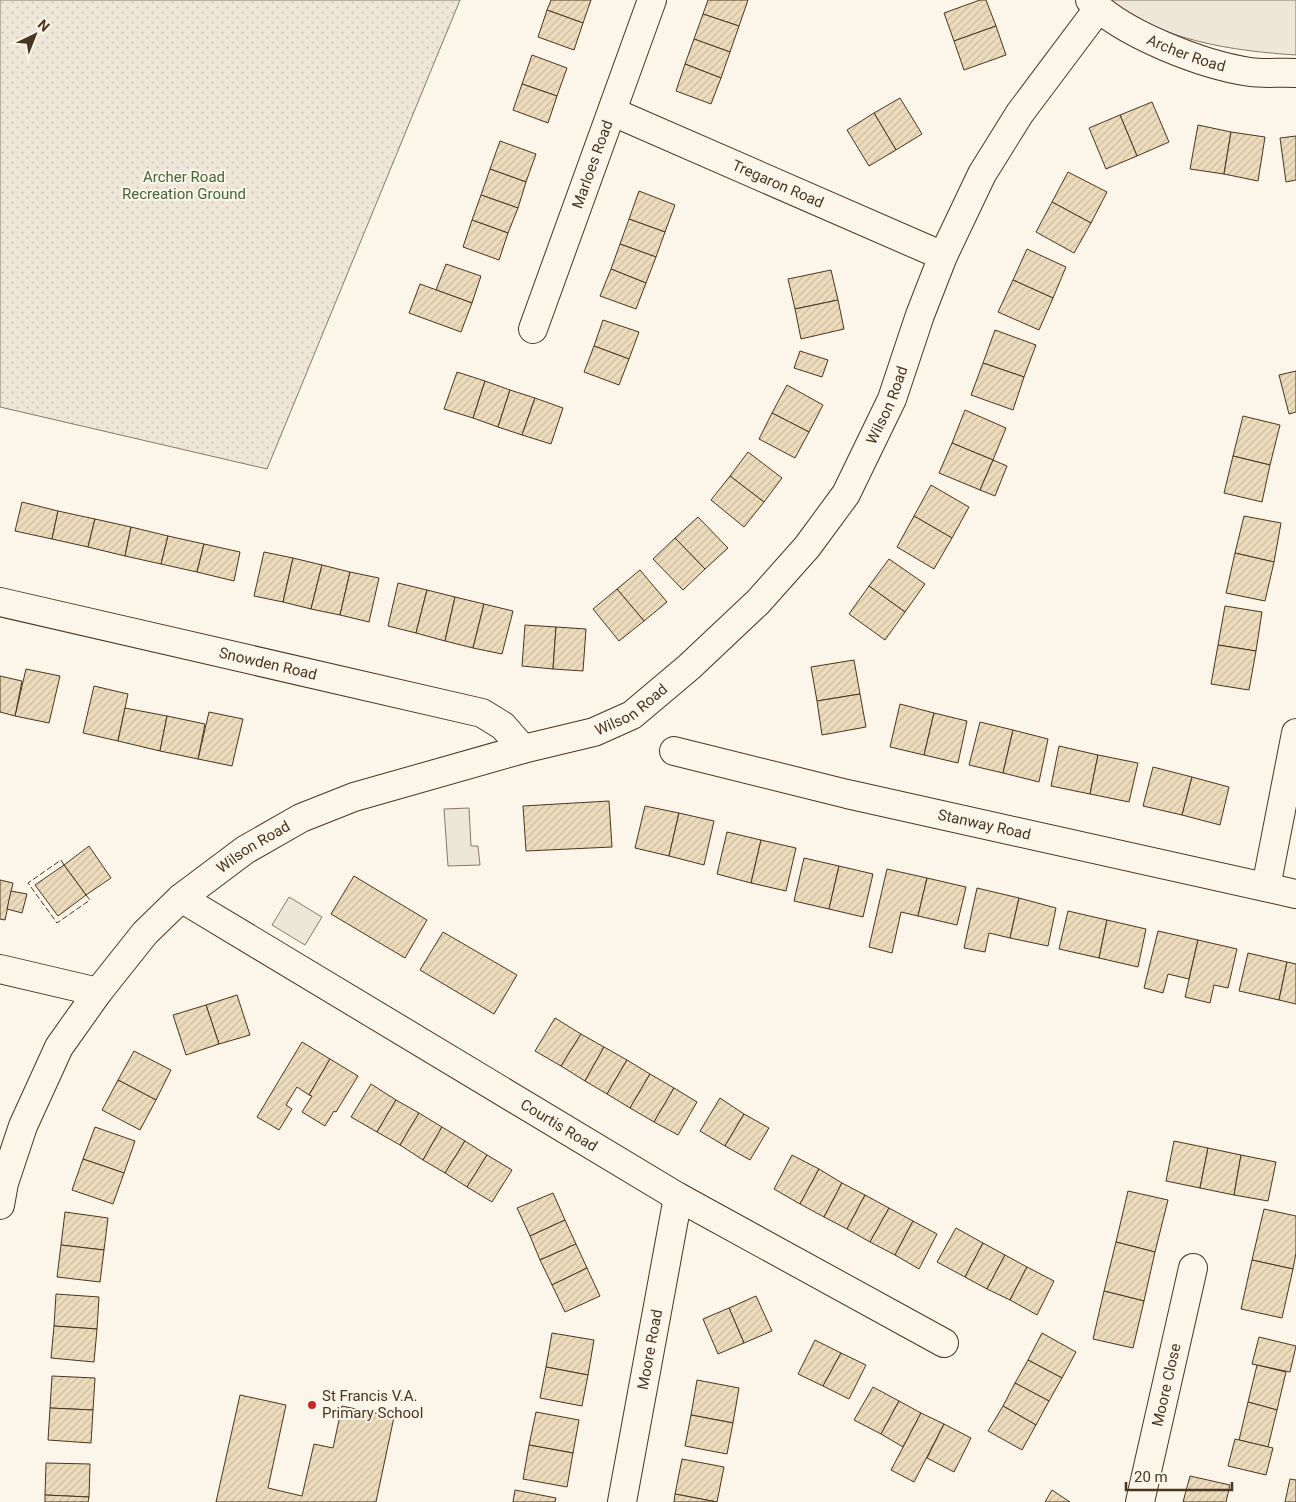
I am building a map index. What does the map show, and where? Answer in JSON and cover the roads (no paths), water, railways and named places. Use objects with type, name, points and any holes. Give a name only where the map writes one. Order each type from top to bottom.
[{"type":"street","name":"Marloes Road","points":[[533,329],[652,0]]},
{"type":"street","name":"Archer Road","points":[[1094,5],[1115,22],[1181,53],[1250,72],[1296,73]]},
{"type":"street","name":"Wilson Road","points":[[0,1205],[4,1184],[23,1126],[59,1047],[98,992],[145,933],[181,898],[245,850],[301,818],[354,797],[523,749],[594,732],[632,715],[689,667],[751,608],[807,547],[846,494],[892,399],[920,314],[942,256],[982,174],[1020,113],[1094,5]]},
{"type":"street","name":"Tregaron Road","points":[[613,112],[942,256]]},
{"type":"street","name":"Snowden Road","points":[[0,602],[482,713],[503,726],[523,749]]},
{"type":"street","points":[[1266,887],[1296,733]]},
{"type":"street","name":"Stanway Road","points":[[674,751],[857,796],[1296,894]]},
{"type":"street","name":"Courtis Road","points":[[181,898],[678,1197],[944,1343]]},
{"type":"street","points":[[0,969],[98,992]]},
{"type":"street","name":"Moore Road","points":[[622,1502],[678,1197]]},
{"type":"street","name":"Moore Close","points":[[1140,1502],[1193,1268]]},
{"type":"place","name":"St Francis V.A. Primary School","points":[[312,1405]]},
{"type":"park label","name":"Archer Road Recreation Ground","points":[[184,186]]}]
